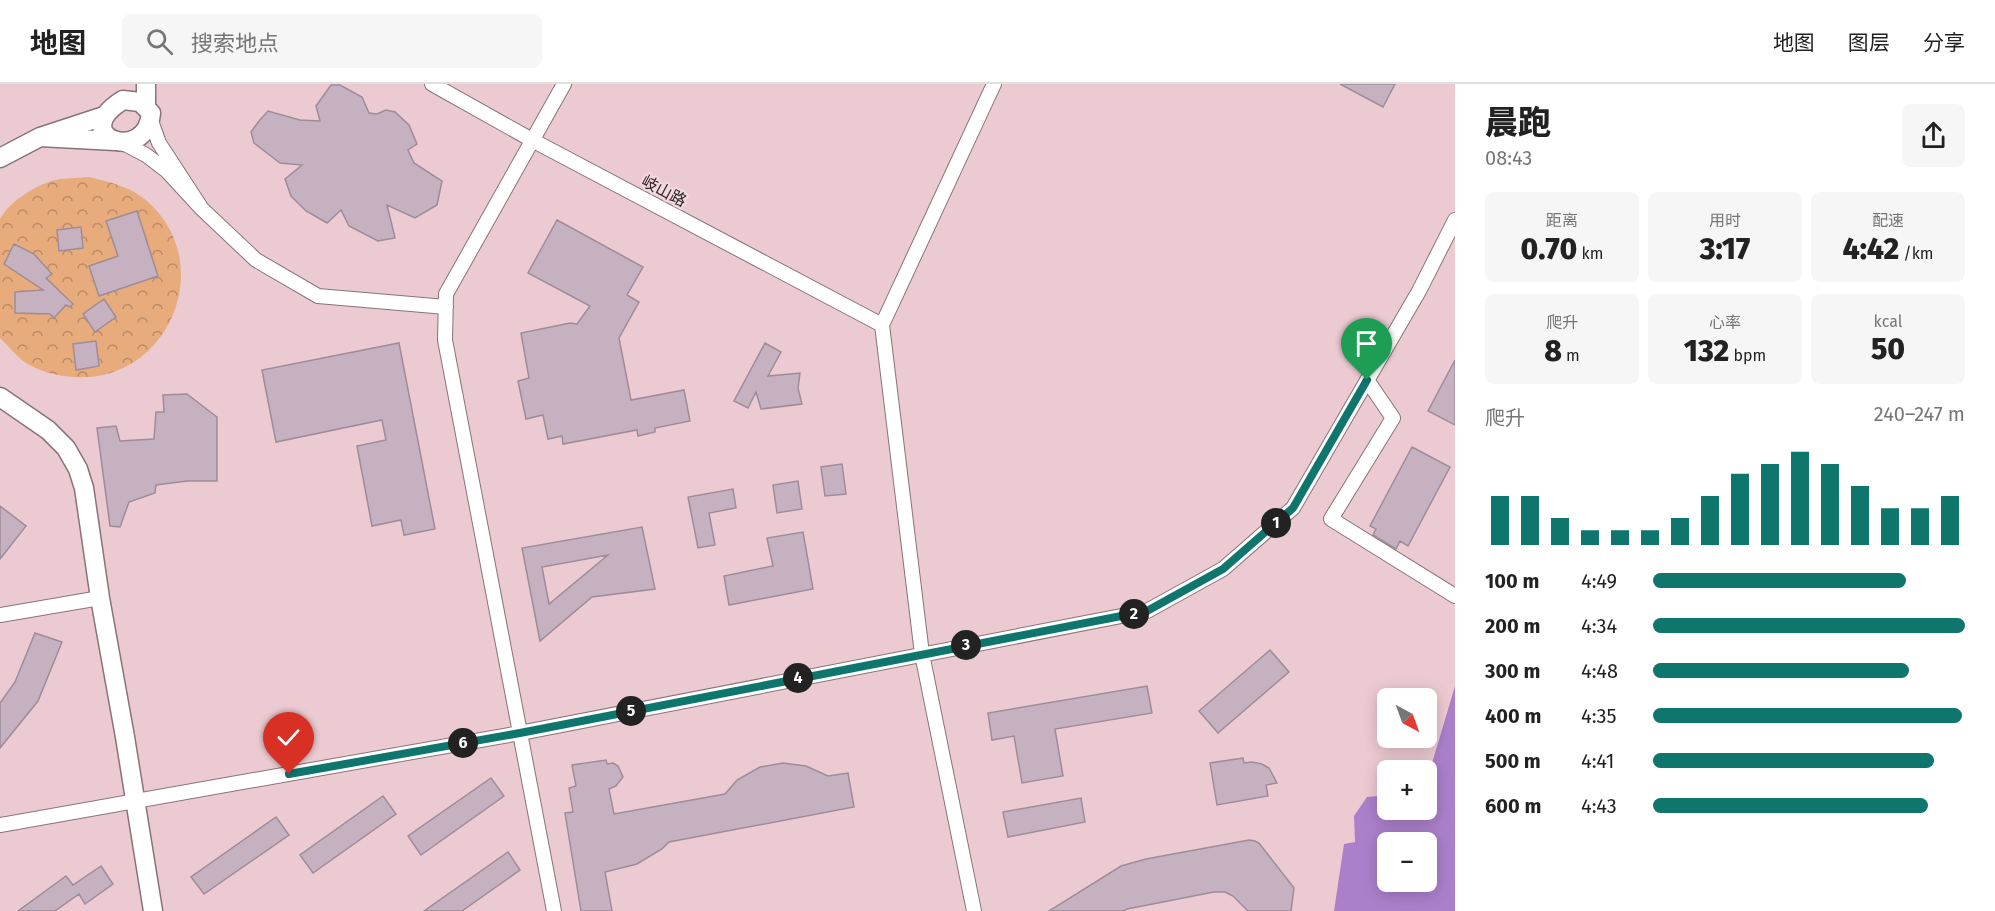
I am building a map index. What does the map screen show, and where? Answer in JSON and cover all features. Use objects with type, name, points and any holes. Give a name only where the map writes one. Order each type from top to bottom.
[{"type":"main road","points":[[0,158],[40,137],[104,116],[123,100],[135,84]]},
{"type":"main road","points":[[40,137],[131,142],[143,132],[148,112],[146,84]]},
{"type":"main road","points":[[123,100],[140,102],[148,112]]},
{"type":"main road","points":[[104,116],[101,123],[103,130],[119,142]]},
{"type":"main road","points":[[0,397],[48,430],[66,448],[78,469],[84,488],[153,911]]},
{"type":"street","name":"岐山路","points":[[432,84],[532,140],[882,325]]},
{"type":"street","points":[[554,911],[445,340],[446,294],[564,84]]},
{"type":"street","points":[[974,911],[922,654],[882,325],[994,84]]},
{"type":"street","points":[[148,112],[159,143],[202,209]]},
{"type":"street","points":[[119,142],[146,155],[167,171],[202,209],[256,260],[318,296],[446,307]]},
{"type":"street","points":[[0,825],[520,733],[1147,611],[1223,569],[1293,508],[1419,291],[1455,220]]},
{"type":"street","points":[[1367,380],[1393,418],[1331,519],[1455,596]]},
{"type":"street","points":[[0,615],[100,597]]},
{"type":"shaded area","points":[[0,84],[1455,84],[1455,911],[0,911]]},
{"type":"shaded area","points":[[1455,686],[1455,911],[1334,911],[1344,844],[1355,842],[1354,816],[1367,797],[1377,796],[1377,820],[1437,820],[1437,760],[1433,760]]},
{"type":"green space","points":[[89,177],[127,189],[147,201],[168,227],[179,256],[180,286],[173,315],[157,341],[135,361],[107,374],[74,377],[34,368],[0,338],[0,219],[18,199],[43,184],[60,179]]},
{"type":"building","points":[[1340,84],[1395,84],[1383,107]]},
{"type":"building","points":[[331,85],[340,85],[362,97],[369,113],[377,114],[386,110],[395,112],[409,125],[417,144],[408,150],[414,163],[442,181],[437,205],[415,218],[387,205],[395,238],[378,241],[349,226],[341,210],[327,223],[306,211],[291,196],[285,179],[302,165],[280,163],[254,143],[251,132],[268,111],[300,120],[320,121],[316,106]]},
{"type":"building","points":[[137,211],[158,276],[99,296],[89,266],[118,256],[106,221]]},
{"type":"building","points":[[557,220],[643,267],[627,295],[639,302],[619,338],[631,400],[684,390],[690,421],[655,428],[655,432],[638,436],[637,430],[563,444],[562,436],[548,439],[543,415],[526,419],[518,381],[529,378],[521,333],[570,323],[577,324],[590,306],[528,273]]},
{"type":"building","points":[[81,227],[83,248],[59,251],[57,230]]},
{"type":"building","points":[[14,244],[34,254],[52,274],[46,278],[73,304],[70,307],[66,305],[54,318],[50,314],[15,313],[15,292],[43,290],[4,264]]},
{"type":"building","points":[[104,299],[116,317],[95,332],[83,314]]},
{"type":"building","points":[[96,341],[99,366],[76,370],[73,344]]},
{"type":"building","points":[[399,343],[435,529],[404,535],[401,520],[372,526],[357,446],[386,440],[382,420],[276,442],[262,370]]},
{"type":"building","points":[[765,343],[781,352],[768,376],[800,373],[798,388],[802,404],[761,409],[756,392],[748,408],[734,401]]},
{"type":"building","points":[[1455,360],[1455,425],[1428,411]]},
{"type":"building","points":[[187,394],[217,417],[217,481],[187,481],[156,485],[155,493],[129,502],[120,527],[110,526],[97,428],[116,426],[120,441],[154,439],[156,412],[164,412],[163,395]]},
{"type":"building","points":[[1412,447],[1450,467],[1408,546],[1400,541],[1396,549],[1373,535],[1376,529],[1370,526]]},
{"type":"building","points":[[842,464],[846,494],[825,496],[821,467]]},
{"type":"building","points":[[798,481],[802,509],[777,513],[773,485]]},
{"type":"building","points":[[733,489],[736,508],[709,513],[715,545],[698,548],[688,497]]},
{"type":"building","points":[[0,506],[26,526],[0,559]]},
{"type":"building","points":[[642,527],[655,589],[592,597],[540,641],[522,548]],"holes":[[[608,555],[549,604],[542,567]]]},
{"type":"building","points":[[803,532],[813,589],[729,605],[724,576],[773,566],[767,538]]},
{"type":"building","points":[[35,633],[62,642],[38,701],[0,748],[0,703],[15,682]]},
{"type":"building","points":[[1270,650],[1289,672],[1218,733],[1199,711]]},
{"type":"building","points":[[1147,686],[1152,713],[1055,729],[1063,776],[1022,783],[1014,736],[992,740],[988,713]]},
{"type":"building","points":[[1243,758],[1244,763],[1262,764],[1269,768],[1277,783],[1266,785],[1268,796],[1217,805],[1210,763]]},
{"type":"building","points":[[606,760],[607,764],[613,763],[618,766],[623,777],[616,786],[609,789],[614,814],[725,794],[737,780],[760,767],[783,763],[806,766],[828,776],[848,773],[854,807],[669,842],[662,849],[637,864],[605,872],[612,911],[581,911],[565,813],[573,812],[569,788],[576,786],[572,765]]},
{"type":"building","points":[[491,778],[504,796],[421,855],[408,836]]},
{"type":"building","points":[[383,796],[396,814],[313,873],[300,855]]},
{"type":"building","points":[[1081,798],[1085,822],[1008,837],[1003,812]]},
{"type":"building","points":[[276,817],[289,835],[204,894],[191,877]]},
{"type":"building","points":[[1249,840],[1259,843],[1294,888],[1291,911],[1248,911],[1233,896],[1225,892],[1214,892],[1123,911],[1049,911],[1121,866],[1146,859]]},
{"type":"building","points":[[508,852],[520,870],[462,911],[424,911]]},
{"type":"building","points":[[101,866],[113,884],[85,904],[79,894],[55,911],[18,911],[66,876],[73,885]]},
{"type":"route","points":[[289,774],[520,733],[932,651],[1147,611],[1223,569],[1293,508],[1367,380]]}]
